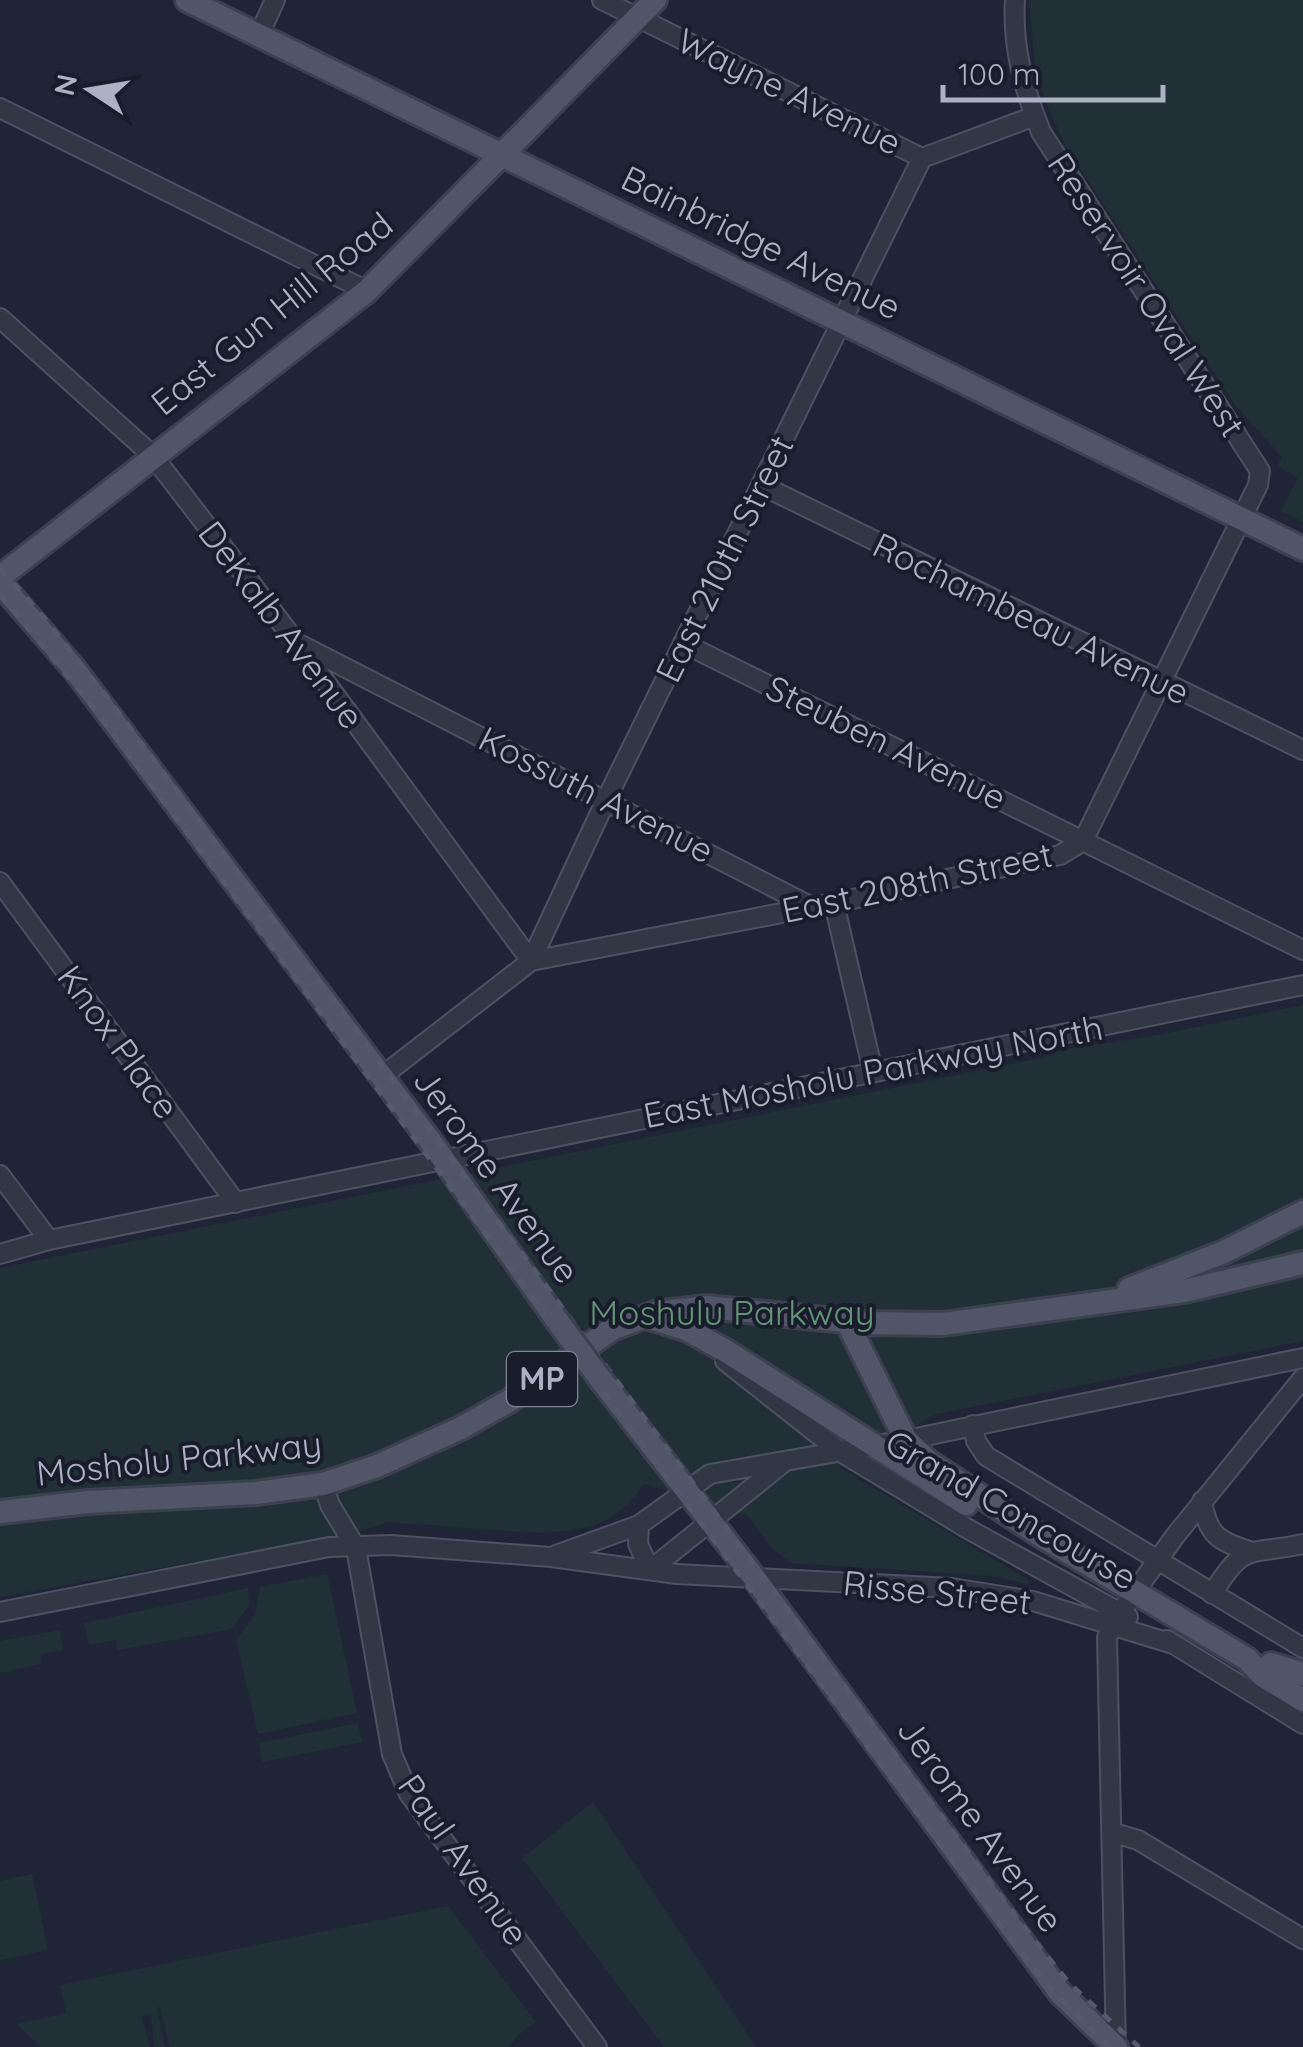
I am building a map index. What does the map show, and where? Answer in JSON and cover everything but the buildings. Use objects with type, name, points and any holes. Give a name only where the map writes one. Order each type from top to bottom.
[{"type":"main road","name":"Bainbridge Avenue","points":[[187,0],[1303,549]]},
{"type":"main road","name":"East Gun Hill Road","points":[[0,580],[367,291],[654,0]]},
{"type":"main road","name":"Jerome Avenue","points":[[0,580],[75,670],[381,1077],[556,1320],[753,1576],[1060,1993],[1116,2047]]},
{"type":"main road","name":"Mosholu Parkway","points":[[1098,1302],[1224,1252],[1303,1212]]},
{"type":"main road","name":"Mosholu Parkway","points":[[0,1512],[88,1502],[256,1493],[324,1484],[377,1466],[461,1428],[510,1401],[612,1329],[642,1316],[707,1307],[847,1322],[942,1324],[1184,1291],[1303,1264]]},
{"type":"main road","name":"Grand Concourse","points":[[642,1316],[675,1324],[700,1336],[998,1523],[1038,1534]]},
{"type":"main road","name":"Grand Concourse","points":[[847,1322],[906,1440],[929,1462],[1038,1534],[1247,1658],[1270,1664],[1303,1683]]},
{"type":"main road","name":"Grand Concourse","points":[[1247,1658],[1263,1676],[1303,1700]]},
{"type":"main road","points":[[1270,1664],[1303,1674]]},
{"type":"street","points":[[259,34],[274,0]]},
{"type":"street","name":"Wayne Avenue","points":[[602,0],[922,158],[1034,116]]},
{"type":"street","points":[[996,0],[1015,4]]},
{"type":"street","name":"Reservoir Oval West","points":[[1015,4],[1017,54],[1041,132],[1260,471]]},
{"type":"street","points":[[0,108],[367,291]]},
{"type":"street","name":"East 210th Street","points":[[531,960],[922,158]]},
{"type":"street","name":"DeKalb Avenue","points":[[0,318],[153,456],[531,960]]},
{"type":"street","name":"East 208th Street","points":[[381,1077],[531,960],[834,903],[1060,855],[1083,841],[1242,520],[1260,471]]},
{"type":"street","name":"Rochambeau Avenue","points":[[760,485],[1303,750]]},
{"type":"street","name":"Kossuth Avenue","points":[[296,642],[812,907]]},
{"type":"street","name":"Steuben Avenue","points":[[683,643],[1303,950]]},
{"type":"street","points":[[338,699],[352,688],[379,684]]},
{"type":"street","name":"Knox Place","points":[[0,882],[236,1203]]},
{"type":"street","points":[[834,903],[873,1072]]},
{"type":"street","name":"East Mosholu Parkway North","points":[[0,1254],[49,1240],[1303,985]]},
{"type":"street","points":[[0,1175],[49,1240]]},
{"type":"street","name":"Grand Concourse","points":[[700,1336],[721,1358],[839,1451],[1116,1618]]},
{"type":"street","points":[[550,1557],[639,1525],[710,1474],[906,1440],[1303,1358]]},
{"type":"street","points":[[1116,2047],[1105,1644],[1116,1618],[1158,1560],[1303,1378]]},
{"type":"street","name":"Grand Concourse","points":[[974,1425],[976,1441],[986,1456],[1303,1648]]},
{"type":"street","points":[[639,1525],[638,1544],[650,1570],[787,1459]]},
{"type":"street","name":"Paul Avenue","points":[[324,1484],[330,1505],[356,1548],[392,1754],[409,1794],[596,2047]]},
{"type":"street","points":[[1202,1502],[1206,1524],[1213,1534],[1252,1552]]},
{"type":"street","points":[[1212,1594],[1236,1559],[1252,1552],[1303,1544]]},
{"type":"street","name":"Risse Street","points":[[0,1612],[329,1547],[392,1546],[550,1557],[650,1570],[952,1588],[1116,1618],[1176,1646],[1303,1724]]},
{"type":"street","points":[[1111,1832],[1138,1840],[1303,1939]]},
{"type":"green space","points":[[1029,0],[1303,0],[1303,522],[1281,511],[1298,478],[1277,466],[1282,457],[1235,405],[1066,147],[1035,67]]},
{"type":"green space","name":"Moshulu Parkway","points":[[1303,1005],[1303,1341],[937,1414],[839,1467],[1027,1579],[1028,1584],[991,1576],[792,1563],[772,1549],[748,1516],[644,1484],[611,1517],[573,1530],[539,1533],[388,1522],[322,1544],[252,1558],[242,1553],[0,1597],[0,1268],[1051,1056],[1051,1052]]},
{"type":"green space","points":[[327,1574],[357,1713],[258,1734],[236,1640],[255,1615],[260,1587]]},
{"type":"green space","points":[[248,1588],[249,1605],[232,1629],[118,1650],[116,1640],[89,1645],[84,1623]]},
{"type":"green space","points":[[60,1630],[63,1650],[40,1655],[41,1664],[0,1673],[0,1641]]},
{"type":"green space","points":[[358,1723],[362,1742],[262,1762],[259,1743]]},
{"type":"green space","points":[[593,1802],[756,2047],[664,2047],[522,1858]]},
{"type":"green space","points":[[32,1874],[48,1950],[0,1960],[0,1881]]},
{"type":"green space","points":[[448,1906],[536,2022],[509,2047],[169,2047],[160,2007],[157,2008],[165,2047],[154,2047],[151,2014],[141,2016],[150,2047],[41,2047],[16,2024],[66,2013],[60,1985]]},
{"type":"railway","points":[[0,568],[110,701],[1030,1935],[1070,1984],[1139,2047]]},
{"type":"railway","points":[[0,594],[96,711],[1016,1946],[1058,1996],[1110,2047]]}]
